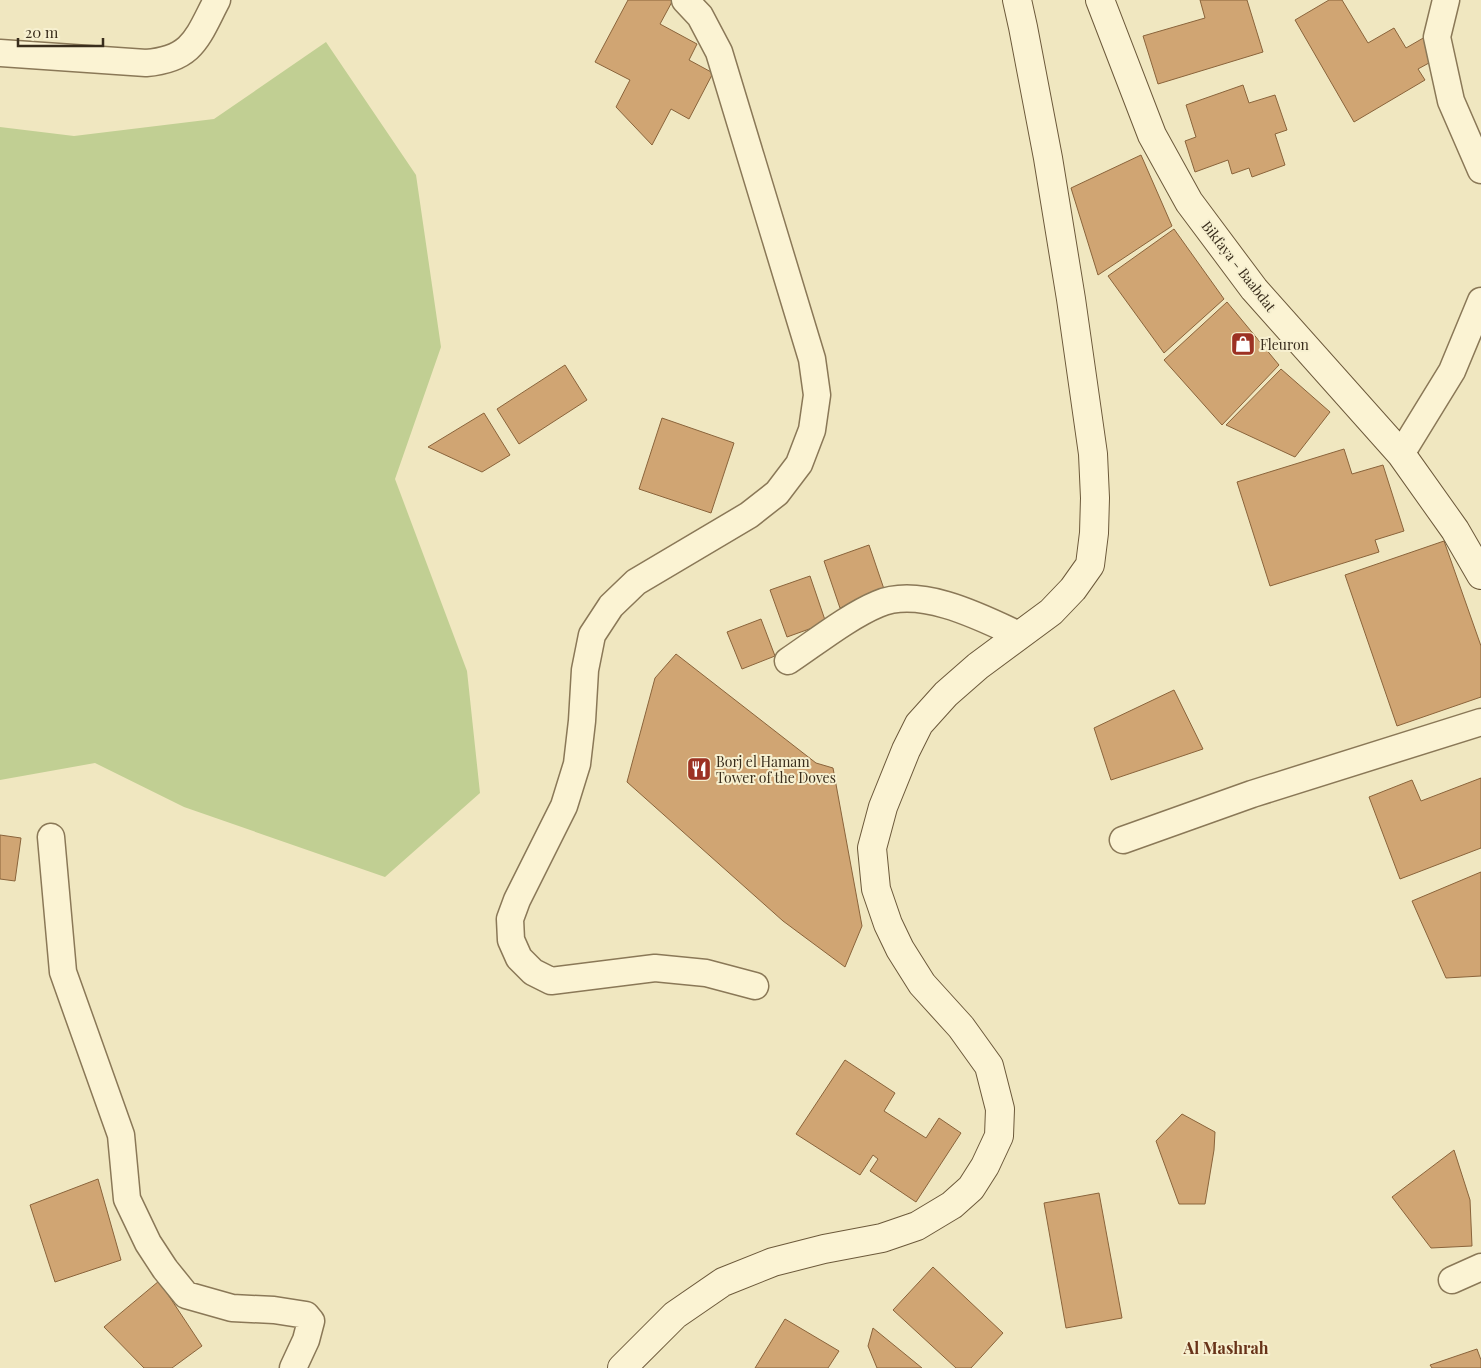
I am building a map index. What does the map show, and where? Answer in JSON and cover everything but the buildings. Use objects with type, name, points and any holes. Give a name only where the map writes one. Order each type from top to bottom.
[{"type":"street","points":[[0,53],[146,63],[164,61],[181,54],[195,42],[217,0]]},
{"type":"street","points":[[685,0],[700,16],[719,52],[812,359],[817,395],[812,430],[798,464],[777,493],[749,516],[636,582],[611,606],[592,635],[585,670],[577,764],[564,806],[517,900],[510,919],[511,940],[519,958],[533,972],[551,980],[655,968],[706,973],[755,986]]},
{"type":"street","points":[[622,1368],[675,1315],[723,1282],[773,1262],[824,1249],[882,1238],[917,1226],[952,1205],[971,1188],[985,1166],[999,1136],[1000,1109],[988,1066],[961,1027],[922,984],[900,949],[888,924],[876,889],[872,848],[883,807],[906,750],[919,724],[946,694],[978,666],[1051,612],[1073,589],[1090,564],[1094,533],[1095,498],[1093,454],[1071,299],[1048,158],[1017,0]]},
{"type":"street","name":"Bikfaya - Baabdat","points":[[1100,0],[1152,135],[1189,202],[1254,289],[1401,454],[1455,530],[1481,575]]},
{"type":"street","points":[[1446,0],[1437,37],[1451,100],[1481,170]]},
{"type":"street","points":[[1401,454],[1452,371],[1481,300]]},
{"type":"street","points":[[788,661],[862,612],[880,603],[898,599],[920,599],[947,605],[988,620],[1019,635]]},
{"type":"street","points":[[1123,840],[1252,794],[1481,722]]},
{"type":"street","points":[[51,836],[63,972],[121,1135],[127,1199],[156,1256],[186,1295],[232,1308],[280,1310],[306,1315],[310,1321],[306,1340],[293,1368]]},
{"type":"street","points":[[1452,1280],[1481,1267]]},
{"type":"green space","points":[[326,42],[416,175],[441,347],[395,479],[467,671],[480,793],[385,877],[184,807],[95,763],[0,780],[0,127],[74,136],[214,119]]},
{"type":"place","name":"Fleuron","points":[[1243,344]]},
{"type":"place","name":"Borj el Hamam Tower of the Doves","points":[[699,769]]},
{"type":"district","name":"Al Mashrah","points":[[1226,1347]]}]
